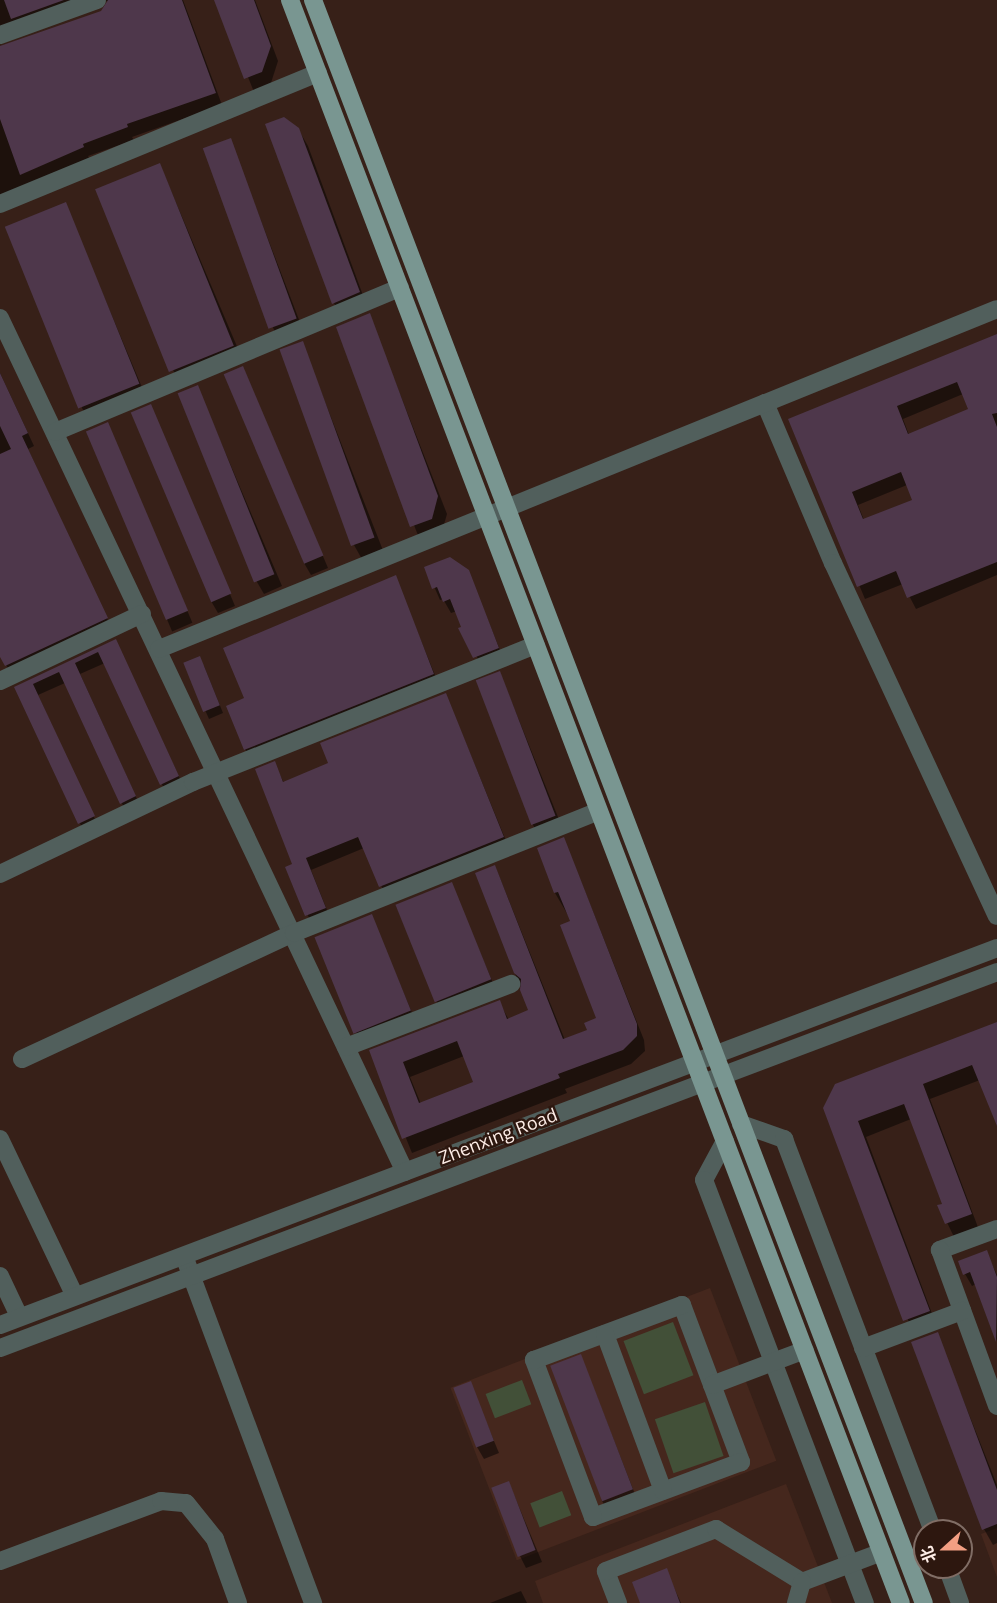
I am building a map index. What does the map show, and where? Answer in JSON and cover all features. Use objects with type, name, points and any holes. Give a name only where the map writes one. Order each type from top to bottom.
[{"type":"main road","points":[[290,0],[901,1603]]},
{"type":"main road","points":[[313,0],[924,1603]]},
{"type":"street","points":[[0,35],[97,0]]},
{"type":"street","points":[[0,204],[318,73]]},
{"type":"street","points":[[55,432],[400,288]]},
{"type":"street","points":[[159,649],[997,309]]},
{"type":"street","points":[[0,318],[4,336],[55,432],[218,772],[405,1172]]},
{"type":"street","points":[[765,403],[833,563],[997,916]]},
{"type":"street","points":[[0,681],[142,614]]},
{"type":"street","points":[[0,874],[218,772],[536,645]]},
{"type":"street","points":[[22,1059],[294,933],[599,811]]},
{"type":"street","name":"Zhenxing Road","points":[[0,1325],[997,948]]},
{"type":"street","name":"Zhenxing Road","points":[[0,1348],[997,972]]},
{"type":"street","points":[[346,1047],[511,984]]},
{"type":"street","points":[[741,1124],[784,1139],[928,1519]]},
{"type":"street","points":[[0,1139],[75,1296]]},
{"type":"street","points":[[725,1141],[704,1179],[865,1603]]},
{"type":"street","points":[[997,1229],[940,1250],[997,1406]]},
{"type":"street","points":[[183,1256],[313,1603]]},
{"type":"street","points":[[0,1276],[18,1314]]},
{"type":"street","points":[[682,1305],[741,1462],[593,1517],[534,1360],[604,1334],[682,1305]]},
{"type":"street","points":[[863,1348],[962,1311]]},
{"type":"street","points":[[604,1334],[663,1491]]},
{"type":"street","points":[[712,1385],[805,1350]]},
{"type":"street","points":[[0,1561],[161,1501],[186,1503],[214,1539],[238,1603]]},
{"type":"street","points":[[618,1603],[606,1571],[716,1529],[802,1582]]},
{"type":"street","points":[[802,1582],[882,1552]]},
{"type":"street","points":[[951,1579],[960,1603]]},
{"type":"street","points":[[796,1603],[802,1582]]},
{"type":"shaded area","points":[[710,1288],[776,1461],[517,1560],[450,1388]]},
{"type":"shaded area","points":[[786,1484],[832,1603],[543,1603],[535,1581]]},
{"type":"shaded area","points":[[997,1528],[997,1577],[981,1534]]},
{"type":"green space","points":[[673,1322],[693,1375],[644,1394],[624,1341]]},
{"type":"green space","points":[[522,1380],[531,1404],[495,1418],[486,1394]]},
{"type":"green space","points":[[705,1402],[724,1456],[673,1473],[655,1419]]},
{"type":"green space","points":[[562,1491],[571,1515],[540,1527],[530,1503]]},
{"type":"building","points":[[4,0],[64,0],[11,19]]},
{"type":"building","points":[[108,0],[182,0],[216,93],[127,124],[128,127],[83,144],[84,147],[20,175],[0,119],[0,46],[101,11]]},
{"type":"building","points":[[214,0],[254,0],[271,46],[262,72],[244,79]]},
{"type":"building","points":[[284,117],[299,128],[360,292],[332,304],[265,124]]},
{"type":"building","points":[[231,138],[297,318],[268,329],[203,148]]},
{"type":"building","points":[[160,163],[234,346],[169,372],[95,189]]},
{"type":"building","points":[[66,202],[139,384],[78,408],[5,227]]},
{"type":"building","points":[[370,313],[438,496],[432,519],[410,527],[336,327]]},
{"type":"building","points":[[997,334],[997,413],[992,414],[997,427],[997,562],[907,598],[896,571],[857,587],[788,419]],"holes":[[[957,382],[968,409],[908,434],[897,406]],[[901,472],[912,500],[863,519],[852,492]]]},
{"type":"building","points":[[303,341],[374,537],[351,546],[280,350]]},
{"type":"building","points":[[243,366],[323,556],[304,564],[224,374]]},
{"type":"building","points":[[0,373],[28,433],[22,436],[108,618],[5,666],[0,657],[0,454],[11,449],[0,426]]},
{"type":"building","points":[[198,385],[274,574],[254,582],[178,393]]},
{"type":"building","points":[[151,404],[231,594],[211,602],[131,413]]},
{"type":"building","points":[[108,422],[188,611],[166,620],[86,431]]},
{"type":"building","points":[[450,557],[469,570],[499,648],[473,658],[458,628],[461,627],[450,599],[443,602],[437,587],[432,589],[424,567]]},
{"type":"building","points":[[396,575],[434,674],[244,750],[226,706],[244,698],[223,648]]},
{"type":"building","points":[[116,639],[179,776],[160,785],[98,652],[75,663],[136,796],[120,804],[59,672],[33,684],[95,816],[78,824],[14,687]]},
{"type":"building","points":[[200,656],[220,705],[203,712],[183,663]]},
{"type":"building","points":[[500,671],[556,816],[531,825],[476,680]]},
{"type":"building","points":[[446,693],[504,837],[379,887],[358,837],[306,858],[326,908],[305,916],[285,867],[292,864],[255,769],[275,761],[283,782],[328,763],[320,743]]},
{"type":"building","points":[[564,837],[637,1024],[637,1036],[623,1050],[558,1074],[560,1078],[402,1139],[369,1050],[500,1000],[507,1019],[528,1010],[520,990],[521,979],[514,973],[475,873],[495,865],[563,1039],[587,1030],[584,1023],[596,1018],[560,925],[570,921],[558,892],[554,893],[537,848]],"holes":[[[457,1041],[473,1082],[419,1103],[403,1062]]]},
{"type":"building","points":[[452,882],[491,979],[435,1002],[395,905]]},
{"type":"building","points":[[372,914],[411,1010],[353,1034],[315,937]]},
{"type":"building","points":[[997,1022],[997,1126],[972,1065],[923,1084],[972,1214],[945,1224],[937,1205],[942,1204],[904,1104],[858,1121],[930,1311],[903,1321],[823,1108],[835,1084]]},
{"type":"building","points":[[987,1250],[997,1277],[996,1342],[970,1272],[963,1275],[958,1261]]},
{"type":"building","points":[[938,1332],[997,1490],[997,1524],[982,1530],[911,1342]]},
{"type":"building","points":[[581,1354],[633,1489],[602,1501],[550,1366]]},
{"type":"building","points":[[471,1381],[494,1441],[476,1448],[453,1388]]},
{"type":"building","points":[[509,1481],[536,1550],[518,1557],[491,1488]]},
{"type":"building","points":[[667,1568],[680,1603],[640,1603],[632,1582]]}]
